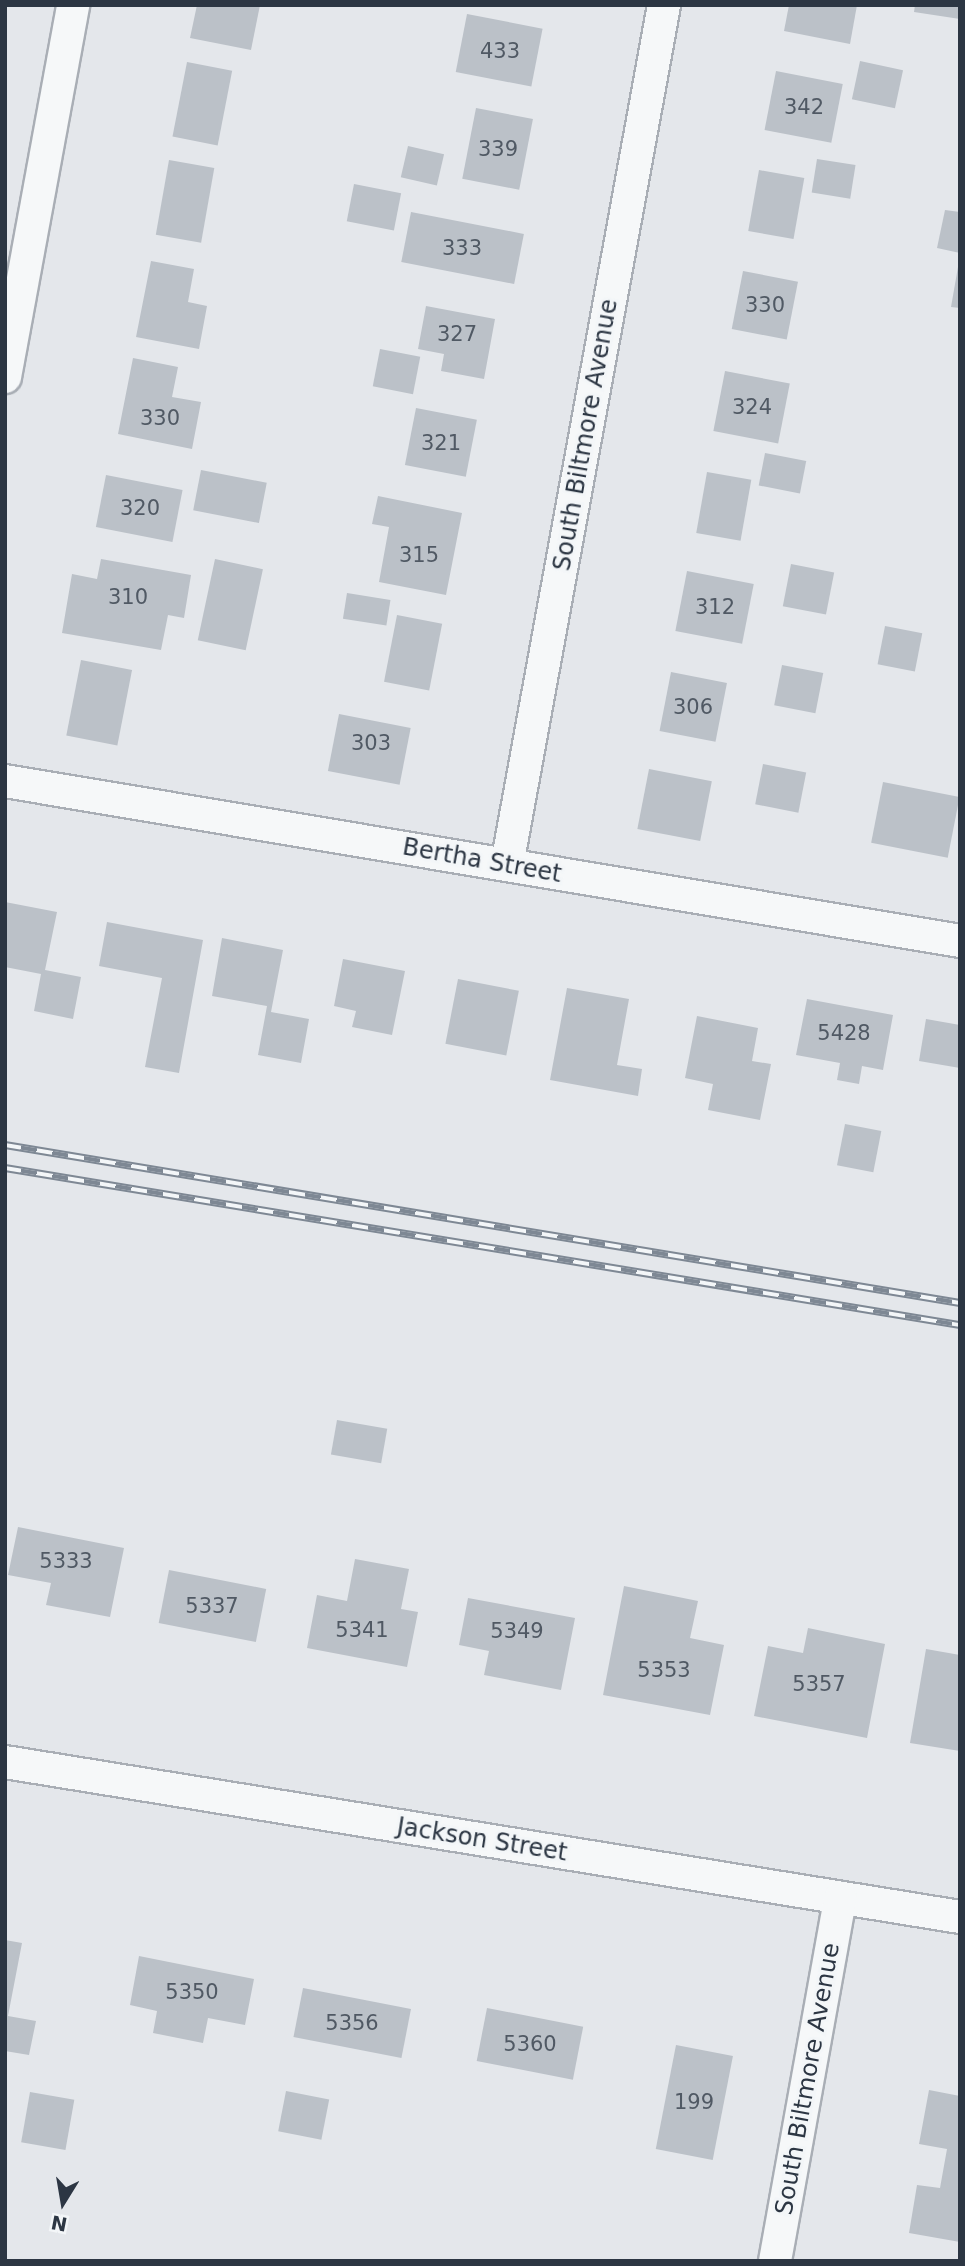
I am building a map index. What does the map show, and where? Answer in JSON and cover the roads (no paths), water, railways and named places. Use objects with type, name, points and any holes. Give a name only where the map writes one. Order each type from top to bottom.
[{"type":"street","points":[[5,377],[73,5]]},
{"type":"street","name":"South Biltmore Avenue","points":[[507,865],[664,5]]},
{"type":"street","name":"Bertha Street","points":[[5,781],[960,941]]},
{"type":"street","name":"Jackson Street","points":[[5,1762],[960,1917]]},
{"type":"street","name":"South Biltmore Avenue","points":[[775,2261],[840,1898]]},
{"type":"railway","points":[[5,1145],[960,1303]]},
{"type":"railway","points":[[5,1168],[960,1325]]}]
